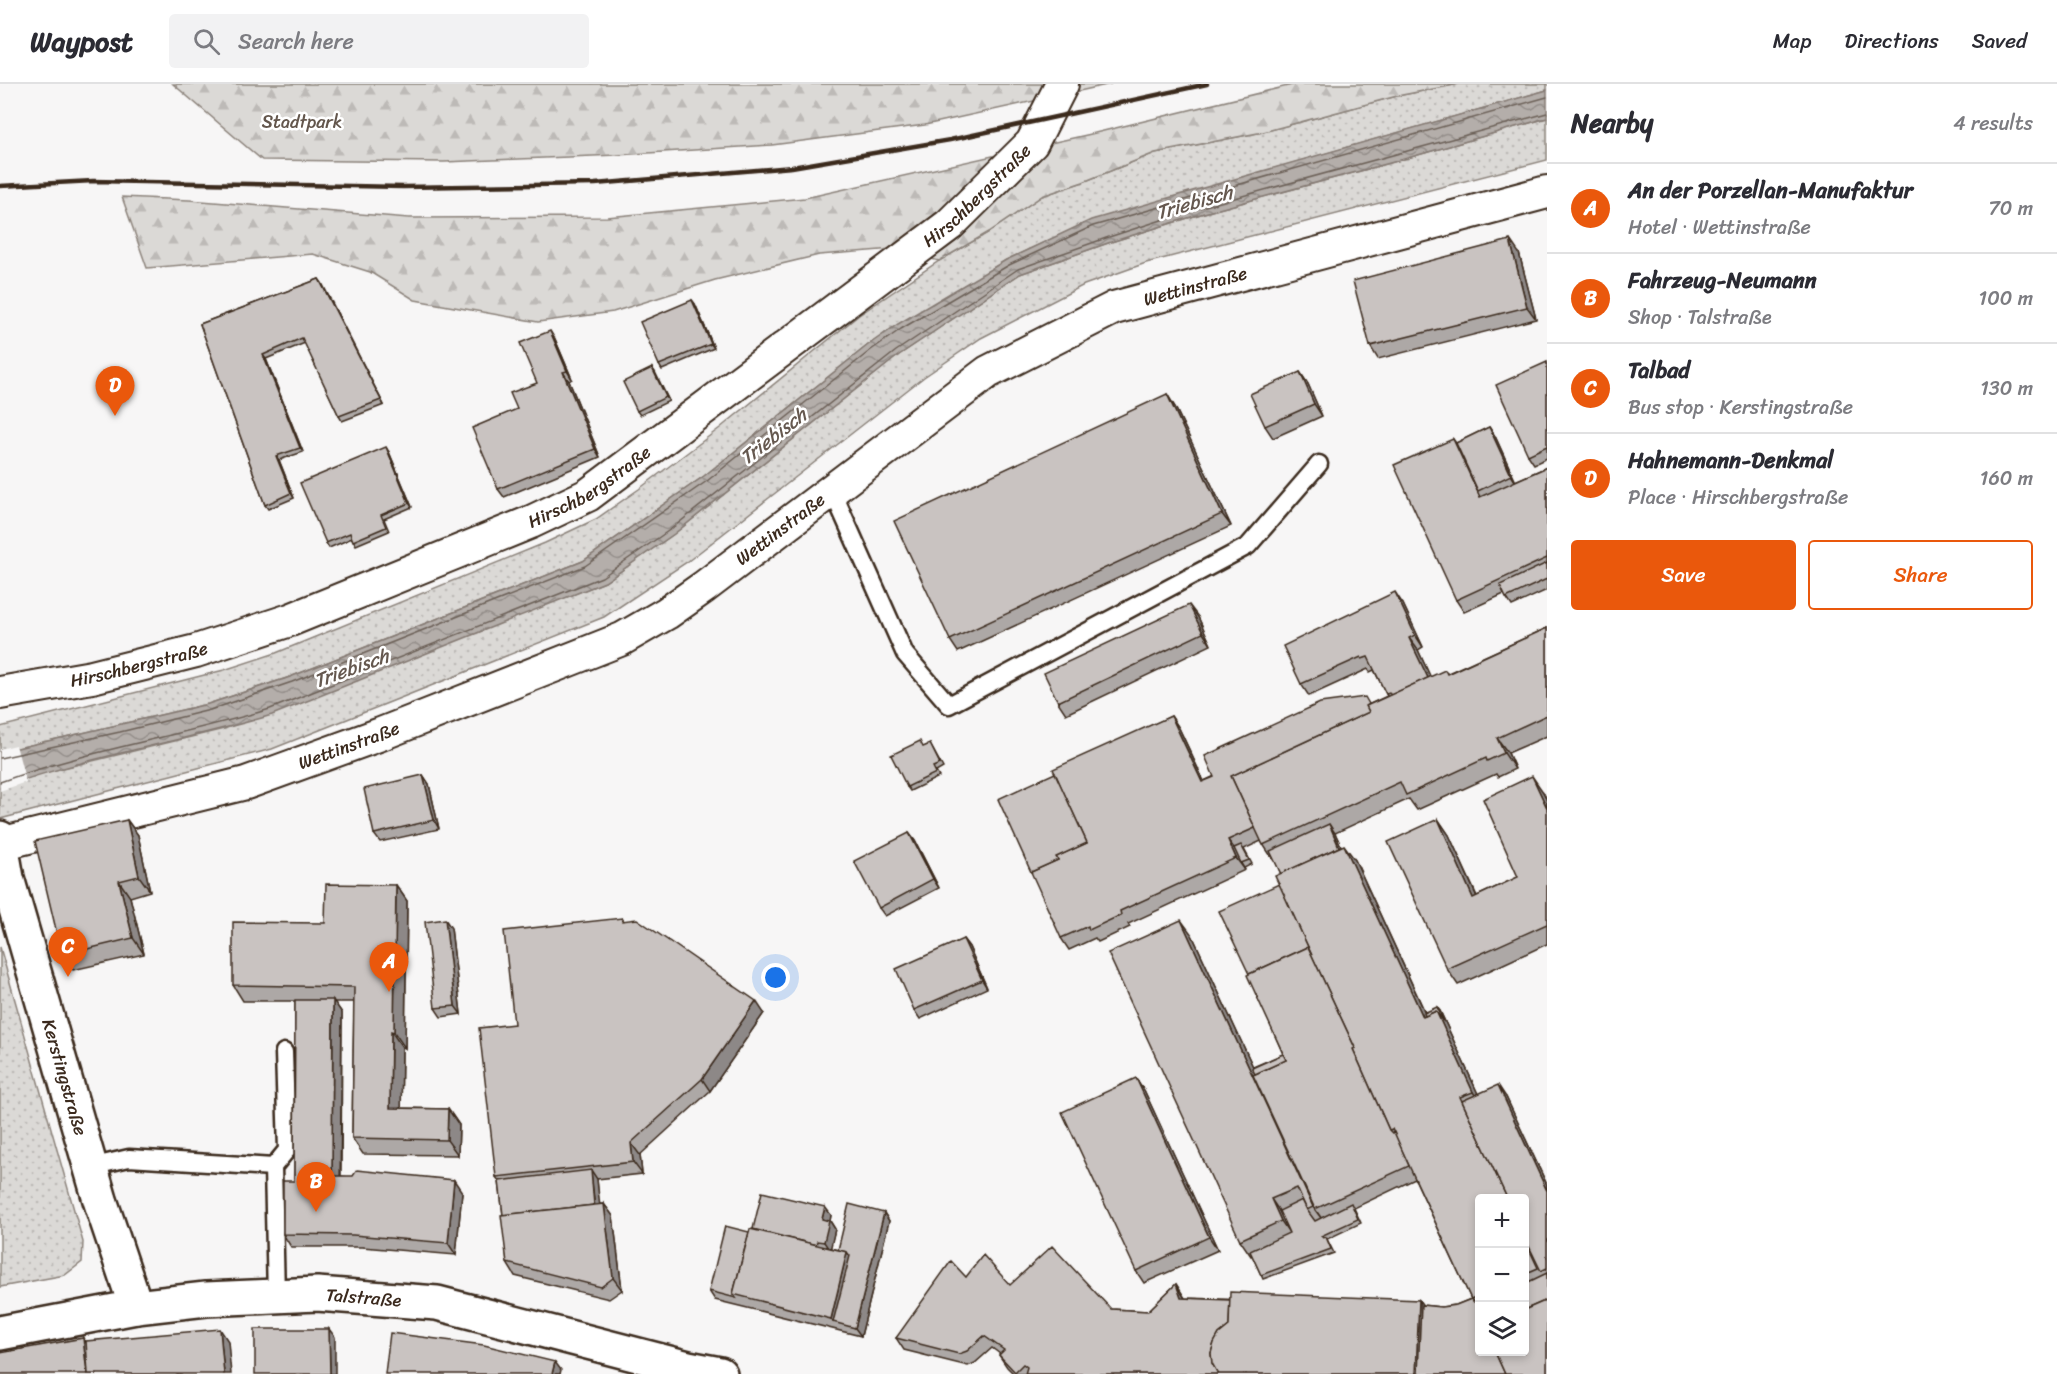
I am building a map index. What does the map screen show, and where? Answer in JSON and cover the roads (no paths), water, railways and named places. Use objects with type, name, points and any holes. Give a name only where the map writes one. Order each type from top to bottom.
[{"type":"main road","name":"Kerstingstraße","points":[[0,838],[7,878],[90,1167],[136,1307]]},
{"type":"main road","name":"Talstraße","points":[[0,1333],[136,1307],[206,1299],[317,1294],[437,1303],[691,1371],[720,1374]]},
{"type":"street","name":"Hirschbergstraße","points":[[0,693],[92,677],[196,651],[290,620],[531,522],[588,495],[949,225],[1032,143],[1062,84]]},
{"type":"street","name":"Wettinstraße","points":[[0,843],[246,783],[381,734],[622,639],[667,613],[704,587],[988,372],[1113,308],[1547,192]]},
{"type":"lane","points":[[832,490],[905,654],[949,705],[1248,546],[1319,464]]},
{"type":"lane","points":[[276,1296],[273,1167],[287,1150],[284,1052]]},
{"type":"lane","points":[[90,1167],[129,1158],[273,1167]]},
{"type":"water","name":"Triebisch","points":[[1547,90],[1547,118],[1204,213],[1020,274],[899,355],[674,534],[605,582],[272,715],[67,767],[0,788],[0,752],[208,704],[290,677],[583,561],[704,476],[868,345],[898,324],[1006,260],[1091,220]]},
{"type":"railway","points":[[0,186],[93,181],[403,187],[595,184],[792,167],[950,140],[1207,84]]},
{"type":"place","name":"Hahnemann-Denkmal","points":[[115,416]]},
{"type":"place","name":"Talbad","points":[[68,977]]},
{"type":"place","name":"An der Porzellan-Manufaktur","points":[[389,992]]},
{"type":"place","name":"Fahrzeug-Neumann","points":[[316,1212]]},
{"type":"park label","name":"Stadtpark","points":[[302,122]]}]
